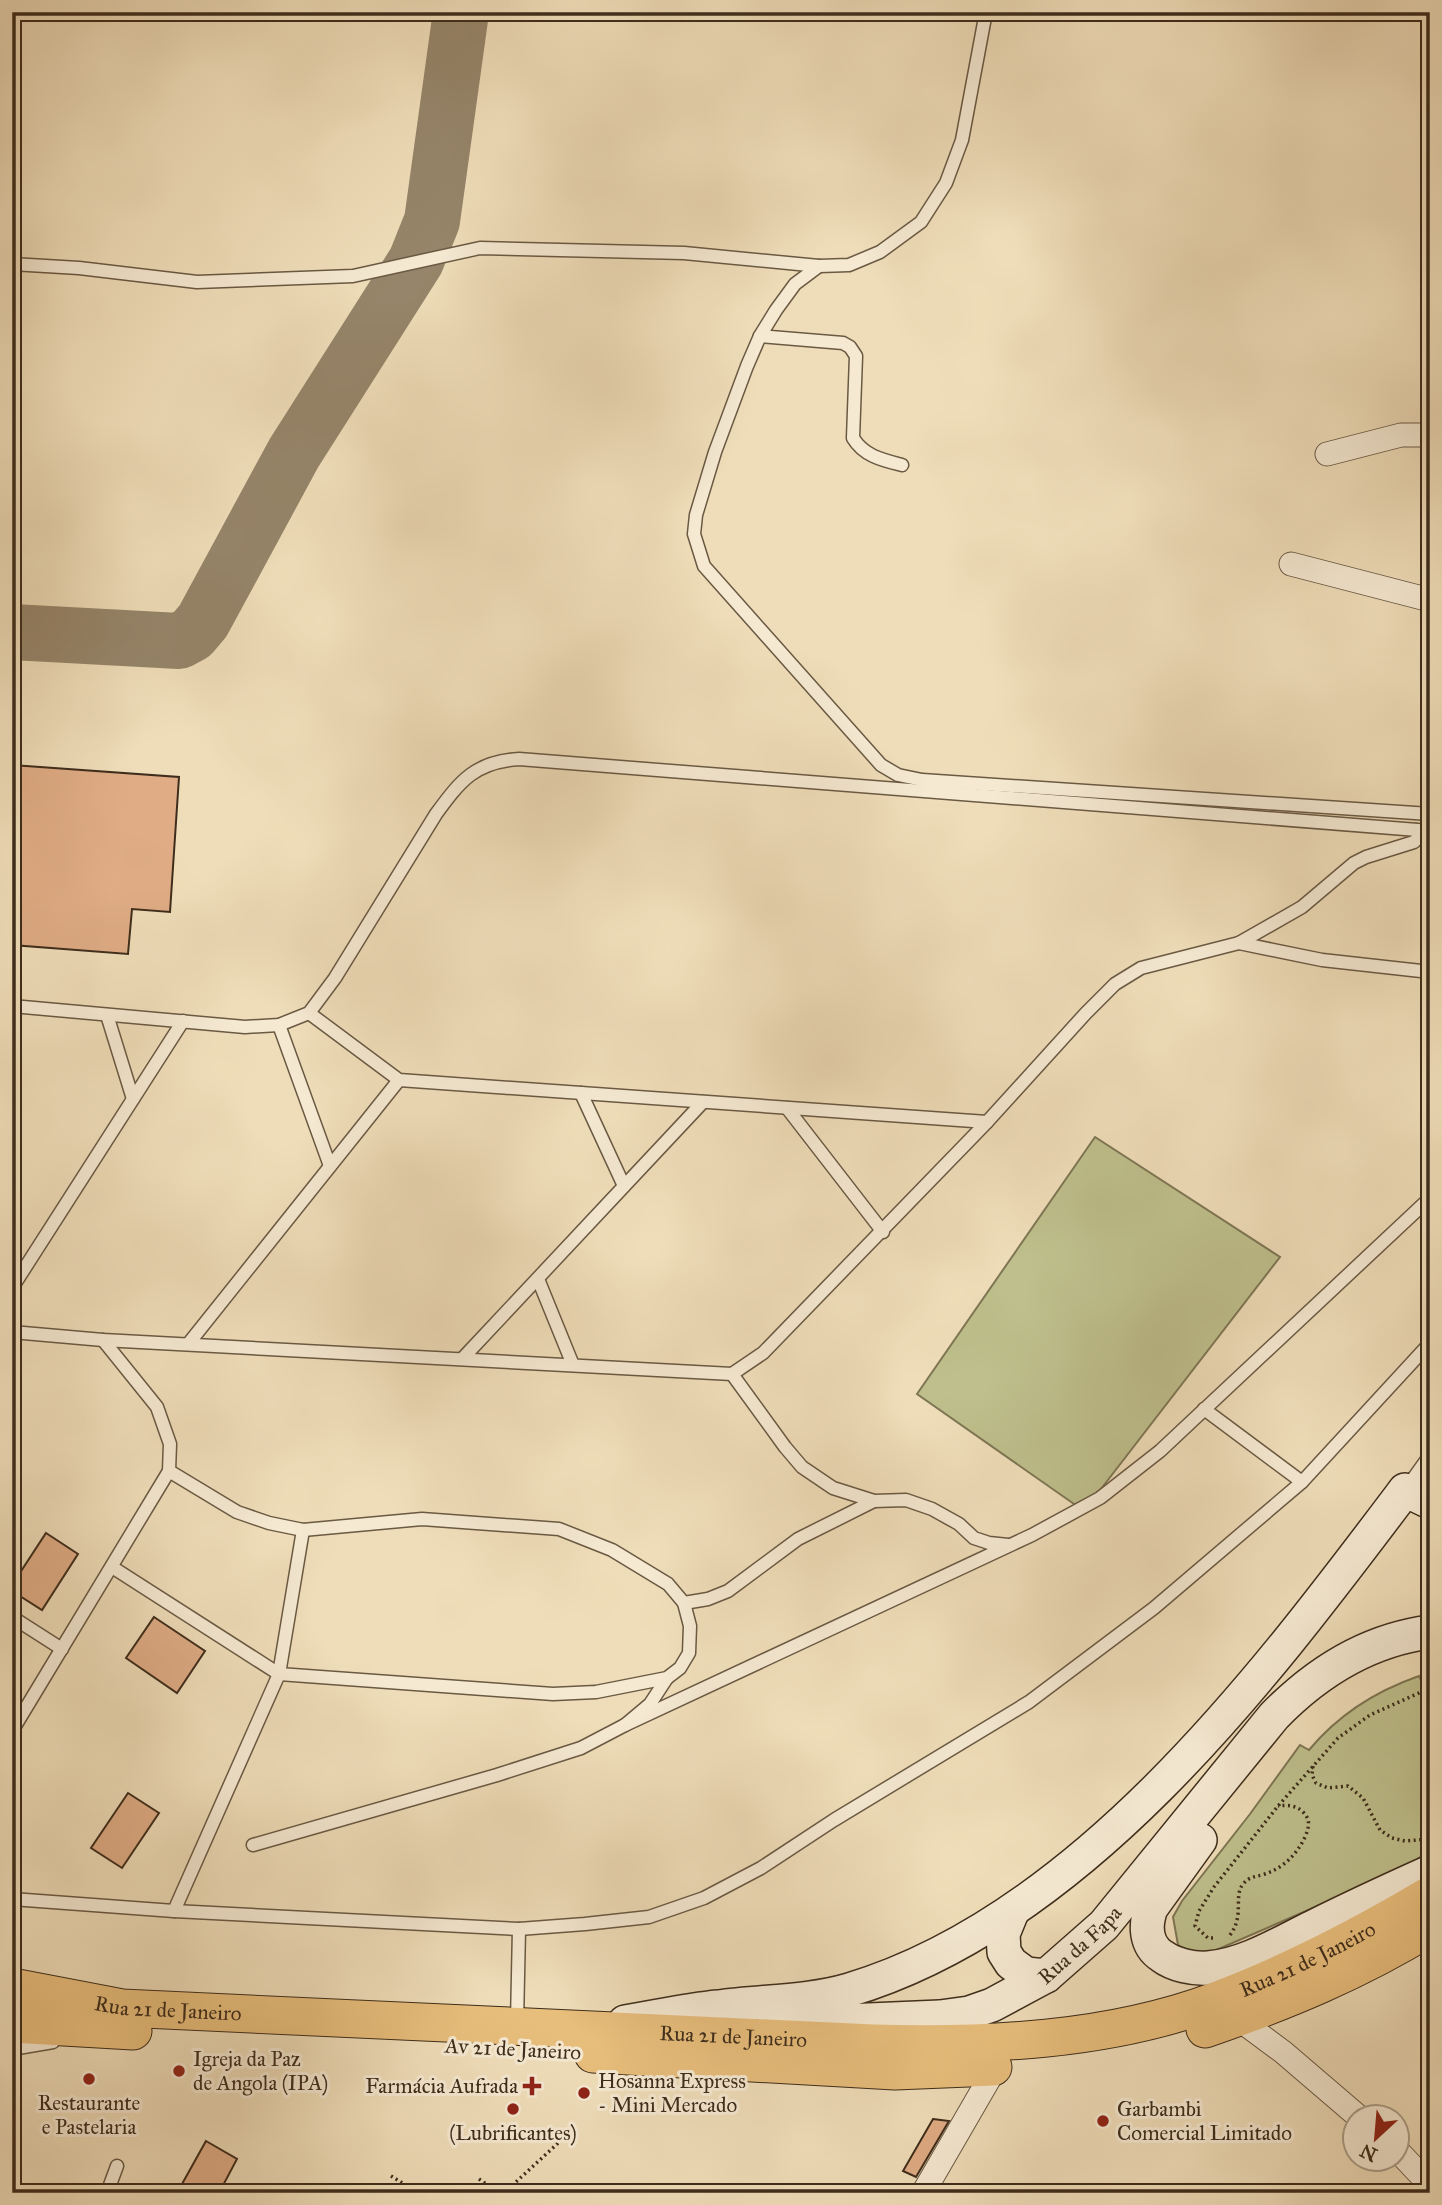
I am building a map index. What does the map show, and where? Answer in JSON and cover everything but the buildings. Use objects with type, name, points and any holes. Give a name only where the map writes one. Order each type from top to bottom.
[{"type":"main road","points":[[605,2029],[716,2007],[846,1990],[897,1973],[1012,1912],[1142,1804],[1418,1496]]},
{"type":"main road","name":"Rua da Fapa","points":[[605,2029],[940,2017],[969,2013],[992,2005],[1046,1976],[1104,1925],[1274,1716],[1299,1691],[1334,1666],[1363,1651],[1392,1639],[1430,1632]]},
{"type":"main road","name":"Rua da Fapa","points":[[1430,1650],[1387,1662],[1336,1688],[1313,1706],[1272,1748],[1236,1792],[1151,1908],[1147,1933],[1157,1954],[1169,1961],[1206,1968],[1230,1964],[1253,1956],[1430,1872]]},
{"type":"main road","name":"Rua 21 de Janeiro","points":[[12,1987],[122,2008],[926,2044],[984,2043],[1063,2036],[1156,2018],[1213,2001],[1326,1953],[1430,1895]]},
{"type":"main road","points":[[1012,1912],[1003,1934],[1004,1952],[1011,1963],[1026,1974],[1046,1976]]},
{"type":"main road","name":"Av 21 de Janeiro","points":[[282,2037],[895,2071],[996,2067],[1078,2057],[1156,2042],[1237,2018],[1283,2002],[1339,1977],[1393,1950],[1430,1927]]},
{"type":"main road","name":"Rua 21 de Janeiro","points":[[12,2024],[282,2037]]},
{"type":"street","points":[[1327,454],[1401,435],[1430,435]]},
{"type":"street","points":[[1291,565],[1430,600]]},
{"type":"street","points":[[1237,2018],[1283,2052],[1344,2104]]},
{"type":"street","points":[[923,2193],[996,2067]]},
{"type":"street","points":[[1410,2164],[1430,2186]]},
{"type":"lane","points":[[12,264],[79,268],[197,282],[353,276],[480,248],[684,253],[819,266],[849,265],[880,252],[921,222],[946,183],[962,140],[986,12]]},
{"type":"lane","points":[[819,266],[795,285],[760,336],[715,452],[696,515],[694,534],[704,566],[881,765],[898,775],[922,780],[1430,814]]},
{"type":"lane","points":[[760,336],[843,343],[850,347],[856,356],[853,438],[860,449],[877,458],[902,465]]},
{"type":"lane","points":[[12,1006],[245,1027],[279,1025],[309,1013],[335,978],[436,814],[455,788],[481,767],[496,761],[519,759],[1430,831]]},
{"type":"lane","points":[[12,1332],[103,1340],[732,1374],[763,1353],[883,1232],[1115,984],[1141,968],[1239,943],[1302,907],[1354,863],[1414,842],[1420,835],[1416,830]]},
{"type":"lane","points":[[1239,943],[1322,960],[1430,972]]},
{"type":"lane","points":[[309,1013],[399,1080],[987,1122]]},
{"type":"lane","points":[[107,1015],[133,1099]]},
{"type":"lane","points":[[12,1287],[183,1021]]},
{"type":"lane","points":[[279,1025],[330,1166]]},
{"type":"lane","points":[[189,1343],[399,1080]]},
{"type":"lane","points":[[581,1093],[624,1186]]},
{"type":"lane","points":[[463,1359],[703,1102]]},
{"type":"lane","points":[[787,1108],[883,1232]]},
{"type":"lane","points":[[253,1845],[581,1748],[1032,1535],[1100,1497],[1160,1451],[1430,1198]]},
{"type":"lane","points":[[538,1279],[573,1365]]},
{"type":"lane","points":[[12,1731],[169,1471],[170,1444],[157,1407],[103,1340]]},
{"type":"lane","points":[[12,1899],[174,1911],[519,1929],[649,1917],[704,1898],[761,1868],[834,1820],[1029,1702],[1154,1608],[1302,1482],[1430,1343]]},
{"type":"lane","points":[[732,1374],[785,1447],[802,1466],[833,1488],[873,1501],[906,1500],[932,1509],[959,1524],[974,1538],[989,1544],[1008,1545]]},
{"type":"lane","points":[[1203,1409],[1302,1482]]},
{"type":"lane","points":[[1418,1496],[1430,1455]]},
{"type":"lane","points":[[169,1471],[237,1512],[269,1523],[303,1530],[422,1519],[559,1528],[612,1550],[668,1584],[684,1603],[690,1626],[689,1653],[680,1668],[667,1678],[650,1704],[625,1725]]},
{"type":"lane","points":[[684,1603],[708,1599],[728,1591],[798,1539],[873,1501]]},
{"type":"lane","points":[[174,1911],[279,1674],[303,1530]]},
{"type":"lane","points":[[111,1566],[279,1674],[553,1694],[596,1692],[667,1678]]},
{"type":"lane","points":[[12,1617],[62,1649]]},
{"type":"lane","points":[[517,2026],[519,1929]]},
{"type":"lane","points":[[12,2049],[124,2031]]},
{"type":"lane","points":[[107,2193],[117,2165]]},
{"type":"path","points":[[1219,1938],[1208,1938],[1195,1926],[1199,1911],[1214,1887],[1278,1806],[1338,1738],[1370,1715],[1430,1688]]},
{"type":"path","points":[[1314,1764],[1312,1775],[1316,1783],[1328,1788],[1348,1786],[1363,1798],[1380,1830],[1392,1838],[1405,1841],[1430,1839]]},
{"type":"path","points":[[1229,1937],[1237,1926],[1241,1887],[1249,1878],[1283,1866],[1299,1850],[1309,1827],[1308,1818],[1301,1809],[1288,1805],[1278,1806]]},
{"type":"path","points":[[504,2193],[569,2133]]},
{"type":"path","points":[[391,2176],[419,2193]]},
{"type":"path","points":[[479,2179],[499,2193]]},
{"type":"green space","points":[[1095,1137],[1280,1257],[1084,1511],[917,1394]]},
{"type":"green space","points":[[1419,1676],[1421,1680],[1430,1679],[1430,1850],[1405,1868],[1214,1951],[1193,1954],[1178,1945],[1173,1917],[1182,1901],[1300,1745],[1309,1750],[1345,1715],[1388,1689]]},
{"type":"taxiway","points":[[12,632],[179,641],[192,634],[203,621],[294,453],[416,261],[432,221],[461,12]]},
{"type":"place","name":"Igreja da Paz de Angola (IPA)","points":[[179,2071]]},
{"type":"place","name":"Restaurante e Pastelaria","points":[[89,2079]]},
{"type":"place","name":"Farmácia Aufrada","points":[[532,2086]]},
{"type":"place","name":"Hosanna Express - Mini Mercado","points":[[584,2093]]},
{"type":"place","name":"(Lubrificantes)","points":[[513,2109]]},
{"type":"place","name":"Garbambi Comercial Limitado","points":[[1103,2121]]}]
